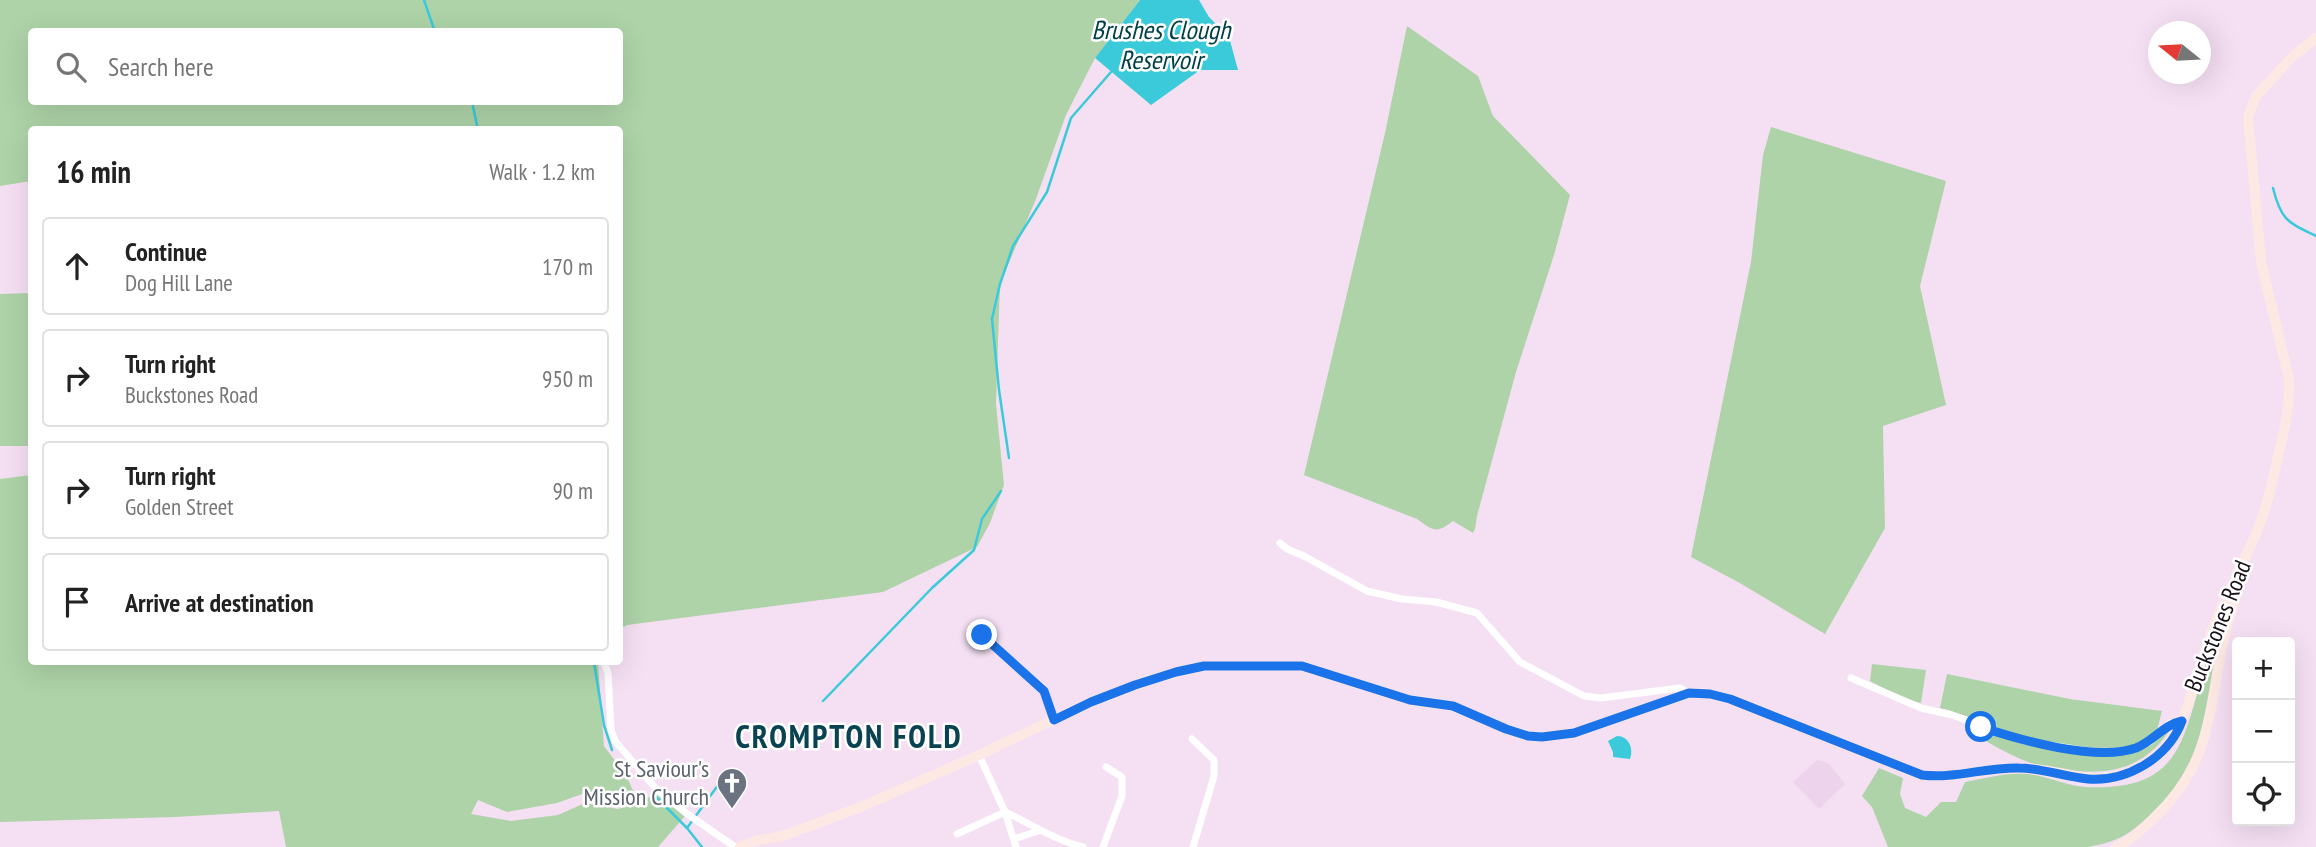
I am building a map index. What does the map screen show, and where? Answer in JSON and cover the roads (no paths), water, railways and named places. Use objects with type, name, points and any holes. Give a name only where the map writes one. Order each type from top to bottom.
[{"type":"main road","name":"Buckstones Road","points":[[738,847],[783,836],[842,814],[979,755],[1091,702],[1135,685],[1204,666],[1302,666],[1410,700],[1453,706],[1506,729],[1542,737],[1574,733],[1689,693],[1710,694],[1730,699],[1910,772],[1937,777],[2019,768],[2090,779],[2124,775],[2154,759],[2167,746],[2182,721],[2205,648],[2266,505],[2290,398],[2289,379],[2261,262],[2248,117],[2256,96],[2292,57],[2316,38]]},
{"type":"main road","points":[[2116,847],[2132,837],[2166,807],[2181,789],[2196,762],[2205,741],[2225,633],[2238,590],[2238,586],[2233,583]]},
{"type":"street","points":[[1280,543],[1367,591],[1436,602],[1477,612],[1520,662],[1584,696],[1601,698],[1680,688],[1689,693]]},
{"type":"street","points":[[982,635],[1044,691],[1054,720]]},
{"type":"street","points":[[605,665],[608,673],[611,730],[615,741],[657,790],[738,847]]},
{"type":"street","points":[[1851,678],[1921,708],[1952,715],[2024,741],[2095,752],[2117,752],[2135,748],[2151,741],[2170,723],[2182,721]]},
{"type":"street","points":[[1192,738],[1214,760],[1214,776],[1193,847]]},
{"type":"street","points":[[979,755],[1005,812],[1015,843],[1038,831]]},
{"type":"street","points":[[1103,847],[1122,796],[1122,777],[1106,767]]},
{"type":"street","points":[[1005,812],[1032,825],[1038,831],[1083,847]]},
{"type":"street","points":[[957,834],[1005,812]]},
{"type":"water","name":"Brushes Clough Reservoir","points":[[1140,0],[1199,0],[1209,17],[1229,37],[1238,70],[1200,70],[1151,105],[1095,58]]},
{"type":"water","points":[[1617,736],[1625,738],[1630,744],[1630,759],[1613,757],[1608,741]]},
{"type":"waterway","points":[[424,0],[434,28]]},
{"type":"waterway","points":[[1009,458],[992,319],[1000,284],[1013,246],[1047,192],[1071,118],[1111,72]]},
{"type":"waterway","points":[[473,105],[477,126]]},
{"type":"waterway","points":[[2273,188],[2282,214],[2298,227],[2316,236]]},
{"type":"waterway","points":[[823,701],[932,588],[974,550],[982,519],[1001,491]]},
{"type":"waterway","points":[[594,665],[604,725],[612,750]]},
{"type":"waterway","points":[[687,828],[724,777]]},
{"type":"waterway","points":[[656,797],[702,847]]},
{"type":"place","name":"St Saviour's Mission Church","points":[[732,810]]},
{"type":"district","name":"CROMPTON FOLD","points":[[849,737]]}]
